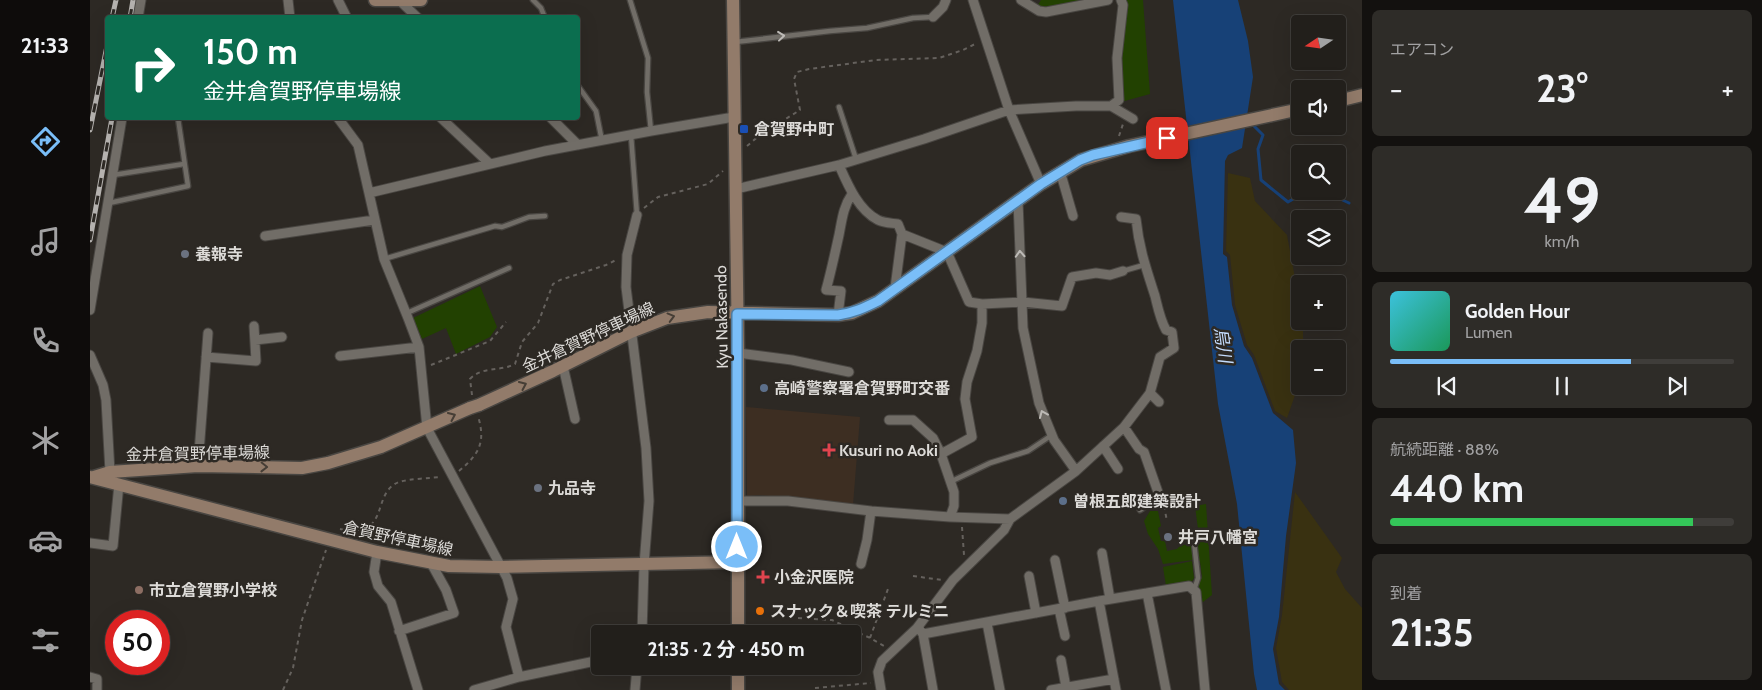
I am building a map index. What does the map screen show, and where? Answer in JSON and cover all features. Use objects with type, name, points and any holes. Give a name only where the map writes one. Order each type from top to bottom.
[{"type":"main road","points":[[375,0],[421,0]]},
{"type":"main road","name":"Kyu Nakasendo","points":[[733,0],[738,353],[738,625]]},
{"type":"main road","points":[[1346,99],[1362,95]]},
{"type":"main road","name":"金井倉賀野停車場線","points":[[92,477],[110,472],[198,466],[302,468],[381,447],[563,366],[631,332],[667,318],[708,312],[838,315],[852,313],[878,301],[1041,184],[1080,160],[1129,146],[1291,111]]},
{"type":"main road","name":"倉賀野停車場線","points":[[92,477],[377,552],[449,566],[644,565],[737,562]]},
{"type":"main road","points":[[738,675],[738,690]]},
{"type":"street","points":[[138,15],[141,0]]},
{"type":"street","points":[[288,0],[290,15]]},
{"type":"street","points":[[338,0],[346,15]]},
{"type":"street","points":[[932,17],[943,7],[946,0]]},
{"type":"street","points":[[973,0],[1009,110],[1041,184]]},
{"type":"street","points":[[1021,0],[1040,11],[1046,12],[1108,0]]},
{"type":"street","points":[[1111,106],[1119,100],[1117,58],[1123,5],[1121,0]]},
{"type":"street","points":[[400,1],[415,15]]},
{"type":"street","points":[[736,190],[839,164],[1009,110],[1111,106],[1133,119]]},
{"type":"street","points":[[370,193],[578,145],[734,117]]},
{"type":"street","points":[[90,310],[122,120]]},
{"type":"street","points":[[339,120],[358,145],[384,259],[419,347],[427,428],[507,578],[513,599],[506,627],[519,677]]},
{"type":"street","points":[[443,120],[490,164]]},
{"type":"street","points":[[552,120],[578,145]]},
{"type":"street","points":[[839,164],[852,194],[871,215],[879,221],[898,224],[902,234],[895,288]]},
{"type":"street","points":[[1060,172],[1073,216]]},
{"type":"street","points":[[838,315],[841,291],[826,290],[840,233],[843,210],[852,194]]},
{"type":"street","points":[[1018,202],[1023,328],[1039,403],[1052,435],[1076,471]]},
{"type":"street","points":[[636,215],[627,254],[626,287],[646,448],[648,501],[642,625]]},
{"type":"street","points":[[880,686],[878,672],[882,661],[892,651],[920,631],[952,581],[1004,530],[1010,518],[1076,471],[1124,427],[1150,393],[1160,357],[1174,348],[1172,332],[1166,330],[1162,321],[1144,265],[1136,219],[1121,217]]},
{"type":"street","points":[[265,236],[374,220]]},
{"type":"street","points":[[902,234],[948,252],[969,302],[982,304],[1023,302],[1062,306],[1072,277],[1096,273],[1110,275],[1123,271]]},
{"type":"street","points":[[941,454],[972,437],[965,399],[967,382],[977,351],[982,323],[982,304]]},
{"type":"street","points":[[206,357],[256,360],[254,326]]},
{"type":"street","points":[[198,466],[208,333]]},
{"type":"street","points":[[255,340],[282,337]]},
{"type":"street","points":[[340,356],[419,347]]},
{"type":"street","points":[[738,353],[792,360],[849,372]]},
{"type":"street","points":[[90,355],[103,385],[106,400],[110,472]]},
{"type":"street","points":[[563,366],[575,419]]},
{"type":"street","points":[[1150,393],[1159,402]]},
{"type":"street","points":[[889,420],[913,420],[933,438],[941,454],[954,492],[954,506],[950,517]]},
{"type":"street","points":[[1124,427],[1139,449],[1144,452],[1160,498]]},
{"type":"street","points":[[1103,446],[1118,469]]},
{"type":"street","points":[[90,544],[113,546],[119,484]]},
{"type":"street","points":[[737,501],[788,501],[870,511],[950,517],[1010,518]]},
{"type":"street","points":[[861,564],[867,540],[870,511]]},
{"type":"street","points":[[377,552],[374,572],[378,586],[391,602],[418,690]]},
{"type":"street","points":[[1102,553],[1110,600]]},
{"type":"street","points":[[1055,560],[1065,636]]},
{"type":"street","points":[[399,631],[454,613],[446,590],[430,563]]},
{"type":"street","points":[[1029,576],[1036,613]]},
{"type":"street","points":[[920,631],[987,623],[1099,601],[1190,586],[1194,590],[1205,690]]},
{"type":"street","points":[[1147,593],[1166,690]]},
{"type":"street","points":[[1099,601],[1116,690]]},
{"type":"street","points":[[987,623],[1000,690]]},
{"type":"street","points":[[920,631],[933,690]]},
{"type":"street","points":[[1061,660],[1066,687]]},
{"type":"street","points":[[474,690],[519,677],[591,662]]},
{"type":"street","points":[[635,690],[637,675]]},
{"type":"street","points":[[90,677],[97,680],[97,690]]},
{"type":"street","points":[[1051,690],[1114,679]]},
{"type":"lane","points":[[533,0],[541,8],[544,15]]},
{"type":"lane","points":[[630,0],[648,58],[647,92],[651,131]]},
{"type":"lane","points":[[733,43],[867,28],[913,18],[932,17]]},
{"type":"lane","points":[[580,89],[596,111],[602,141]]},
{"type":"lane","points":[[839,107],[856,159]]},
{"type":"lane","points":[[109,203],[188,186],[178,120]]},
{"type":"lane","points":[[631,134],[636,215]]},
{"type":"lane","points":[[113,175],[184,164]]},
{"type":"lane","points":[[384,259],[495,226],[502,227],[529,217],[545,216]]},
{"type":"lane","points":[[1123,271],[1144,265]]},
{"type":"lane","points":[[407,313],[509,268]]},
{"type":"lane","points":[[950,482],[990,463],[1028,451],[1052,435]]},
{"type":"lane","points":[[1140,510],[1160,498]]},
{"type":"lane","points":[[1194,542],[1198,578],[1194,590]]},
{"type":"path","points":[[745,148],[760,135],[800,110],[794,79],[797,72],[876,60],[939,58],[963,50],[976,43]]},
{"type":"path","points":[[636,215],[658,197],[708,184],[727,167]]},
{"type":"path","points":[[336,529],[351,532],[372,526],[389,490],[399,482],[453,476],[478,452],[481,442],[480,422],[474,404],[470,379],[477,372],[507,368],[515,364],[522,342],[538,323],[553,284],[560,280],[606,266],[627,254]]},
{"type":"path","points":[[422,369],[490,341],[506,322]]},
{"type":"path","points":[[1160,498],[1167,521]]},
{"type":"path","points":[[961,517],[966,567]]},
{"type":"path","points":[[282,690],[294,668],[302,620],[326,549]]},
{"type":"path","points":[[914,576],[952,581]]},
{"type":"path","points":[[870,638],[888,589]]},
{"type":"path","points":[[798,618],[832,620],[892,651]]},
{"type":"path","points":[[815,688],[880,686]]},
{"type":"shaded area","points":[[746,407],[860,417],[853,505],[759,495],[747,496]]},
{"type":"green space","points":[[1041,0],[1092,0],[1047,8],[1037,6]]},
{"type":"green space","points":[[1123,0],[1143,0],[1150,94],[1121,102],[1120,56]]},
{"type":"green space","points":[[480,286],[497,327],[490,337],[456,354],[446,328],[422,339],[413,318]]},
{"type":"green space","points":[[1206,504],[1212,595],[1203,602],[1200,600],[1197,588],[1202,577],[1200,561],[1193,560],[1163,564],[1158,549],[1148,534],[1144,521],[1150,511],[1158,511],[1161,526],[1158,528],[1161,541],[1165,541],[1167,551],[1177,549],[1181,545],[1200,544],[1195,506]]},
{"type":"green space","points":[[1192,561],[1194,578],[1191,583],[1166,586],[1163,567]]},
{"type":"sand","points":[[1228,173],[1250,178],[1255,201],[1287,235],[1291,265],[1294,275],[1291,275],[1291,330],[1303,330],[1303,340],[1291,340],[1291,395],[1295,395],[1287,418],[1275,411],[1254,355],[1247,345],[1235,305],[1230,255],[1226,251]]},
{"type":"sand","points":[[1295,492],[1342,558],[1336,572],[1345,589],[1362,608],[1362,690],[1289,690],[1282,682],[1276,648],[1282,615]]},
{"type":"water","name":"烏川","points":[[1173,0],[1238,0],[1248,41],[1253,77],[1242,148],[1228,155],[1225,161],[1223,254],[1227,257],[1232,305],[1244,346],[1252,358],[1273,413],[1293,430],[1296,463],[1286,536],[1279,617],[1273,649],[1279,684],[1285,690],[1257,690],[1254,674],[1237,504],[1218,404]]},
{"type":"waterway","points":[[1252,124],[1263,135],[1258,149],[1261,180],[1288,202],[1291,200]]},
{"type":"waterway","points":[[1342,200],[1349,203]]},
{"type":"railway","points":[[113,15],[116,0]]},
{"type":"railway","points":[[130,15],[133,0]]},
{"type":"railway","points":[[90,130],[105,56]]},
{"type":"railway","points":[[90,240],[112,120]]},
{"type":"place","name":"倉賀野中町","points":[[744,129]]},
{"type":"place","name":"養報寺","points":[[185,254]]},
{"type":"place","name":"高崎警察署倉賀野町交番","points":[[764,388]]},
{"type":"place","name":"Kusuri no Aoki","points":[[829,450]]},
{"type":"place","name":"九品寺","points":[[538,488]]},
{"type":"place","name":"曽根五郎建築設計","points":[[1063,501]]},
{"type":"place","name":"井戸八幡宮","points":[[1168,537]]},
{"type":"place","name":"小金沢医院","points":[[763,577]]},
{"type":"place","name":"市立倉賀野小学校","points":[[139,590]]},
{"type":"place","name":"スナック＆喫茶 テルミニ","points":[[760,611]]},
{"type":"route","points":[[737,547],[737,314],[838,315],[866,308],[948,252],[1041,184],[1080,160],[1093,155],[1167,138]]}]
